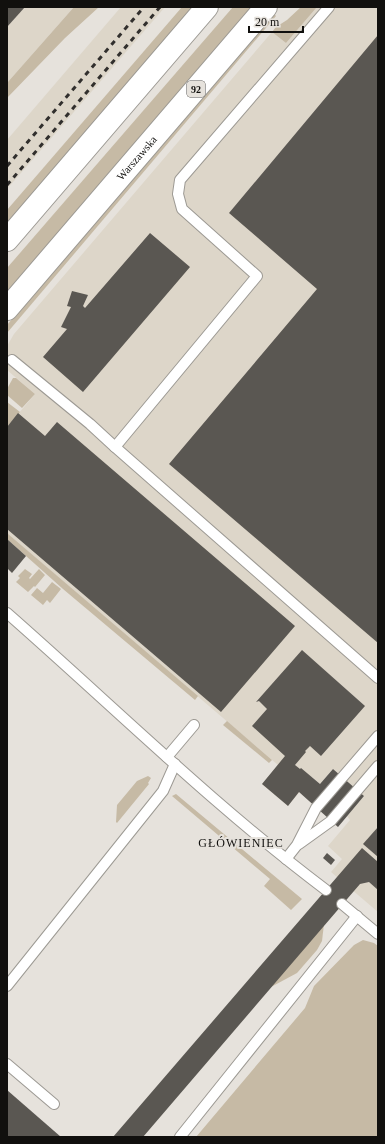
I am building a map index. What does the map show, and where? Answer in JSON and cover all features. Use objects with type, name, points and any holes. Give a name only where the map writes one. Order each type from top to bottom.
[{"type":"main road","points":[[7,240],[207,7]]},
{"type":"main road","name":"Warszawska","points":[[7,309],[266,7]]},
{"type":"lane","points":[[115,447],[257,276],[182,210],[178,194],[180,180],[329,7]]},
{"type":"lane","points":[[12,360],[90,424],[378,678]]},
{"type":"lane","points":[[7,613],[205,791],[286,859],[326,890]]},
{"type":"lane","points":[[7,986],[163,791],[171,760],[194,725]]},
{"type":"lane","points":[[286,859],[297,845],[316,808],[378,736]]},
{"type":"lane","points":[[297,845],[331,821],[378,766]]},
{"type":"lane","points":[[342,904],[378,934]]},
{"type":"lane","points":[[180,1137],[357,916]]},
{"type":"lane","points":[[7,1064],[54,1104]]},
{"type":"shaded area","points":[[7,7],[74,7],[7,83]]},
{"type":"shaded area","points":[[74,7],[99,7],[65,38],[7,98],[7,83]]},
{"type":"shaded area","points":[[121,7],[165,7],[7,189],[7,140]]},
{"type":"shaded area","points":[[182,7],[194,7],[7,224],[7,210]]},
{"type":"shaded area","points":[[233,7],[252,7],[7,293],[7,268]]},
{"type":"shaded area","points":[[301,7],[317,7],[286,43],[272,32]]},
{"type":"shaded area","points":[[317,7],[378,7],[378,912],[331,872],[342,859],[328,846],[350,820],[347,816],[364,796],[333,769],[320,784],[312,777],[288,806],[262,784],[278,765],[7,533],[7,427],[35,394],[7,370],[7,346],[14,334],[272,32],[286,43]]},
{"type":"shaded area","points":[[274,14],[276,16],[7,333],[7,325]]},
{"type":"shaded area","points":[[13,378],[16,378],[35,394],[22,408],[7,395],[7,389]]},
{"type":"shaded area","points":[[7,402],[20,412],[7,427]]},
{"type":"shaded area","points":[[7,533],[198,696],[195,700],[63,589],[7,539]]},
{"type":"shaded area","points":[[25,569],[32,574],[29,578],[30,579],[39,569],[45,575],[35,587],[34,586],[28,592],[16,582],[20,578],[18,576]]},
{"type":"shaded area","points":[[52,582],[61,589],[50,603],[47,600],[43,605],[31,595],[37,588],[43,593]]},
{"type":"shaded area","points":[[227,721],[272,760],[269,763],[223,725]]},
{"type":"shaded area","points":[[148,776],[151,778],[148,783],[149,784],[117,823],[117,805],[137,781]]},
{"type":"shaded area","points":[[176,794],[302,899],[291,910],[264,886],[270,879],[172,796]]},
{"type":"shaded area","points":[[324,924],[322,941],[317,950],[297,973],[271,987]]},
{"type":"shaded area","points":[[363,940],[374,943],[378,946],[378,1137],[196,1137],[305,1008],[314,986],[354,945]]},
{"type":"building","points":[[7,7],[25,7],[7,27]]},
{"type":"building","points":[[378,35],[378,643],[169,464],[317,289],[229,213]]},
{"type":"building","points":[[150,233],[190,267],[83,392],[43,357],[67,329],[61,327],[71,307],[67,306],[72,291],[88,295],[83,306],[85,308]]},
{"type":"building","points":[[18,413],[45,436],[57,422],[295,626],[221,712],[7,529],[7,427]]},
{"type":"building","points":[[7,539],[26,556],[12,573],[7,568]]},
{"type":"building","points":[[302,650],[365,706],[321,756],[310,746],[295,765],[300,769],[301,768],[320,784],[333,769],[364,796],[338,827],[299,792],[288,806],[262,784],[285,756],[252,726],[267,709],[259,701],[256,702]]},
{"type":"building","points":[[378,827],[378,857],[363,844]]},
{"type":"building","points":[[362,848],[378,862],[378,890],[369,882],[360,884],[143,1137],[113,1137]]},
{"type":"building","points":[[327,853],[335,860],[331,865],[323,858]]},
{"type":"building","points":[[7,1090],[61,1137],[7,1137]]},
{"type":"railway","points":[[7,166],[144,7]]},
{"type":"railway","points":[[7,185],[160,7]]},
{"type":"district","name":"GŁÓWIENIEC","points":[[241,843]]}]
